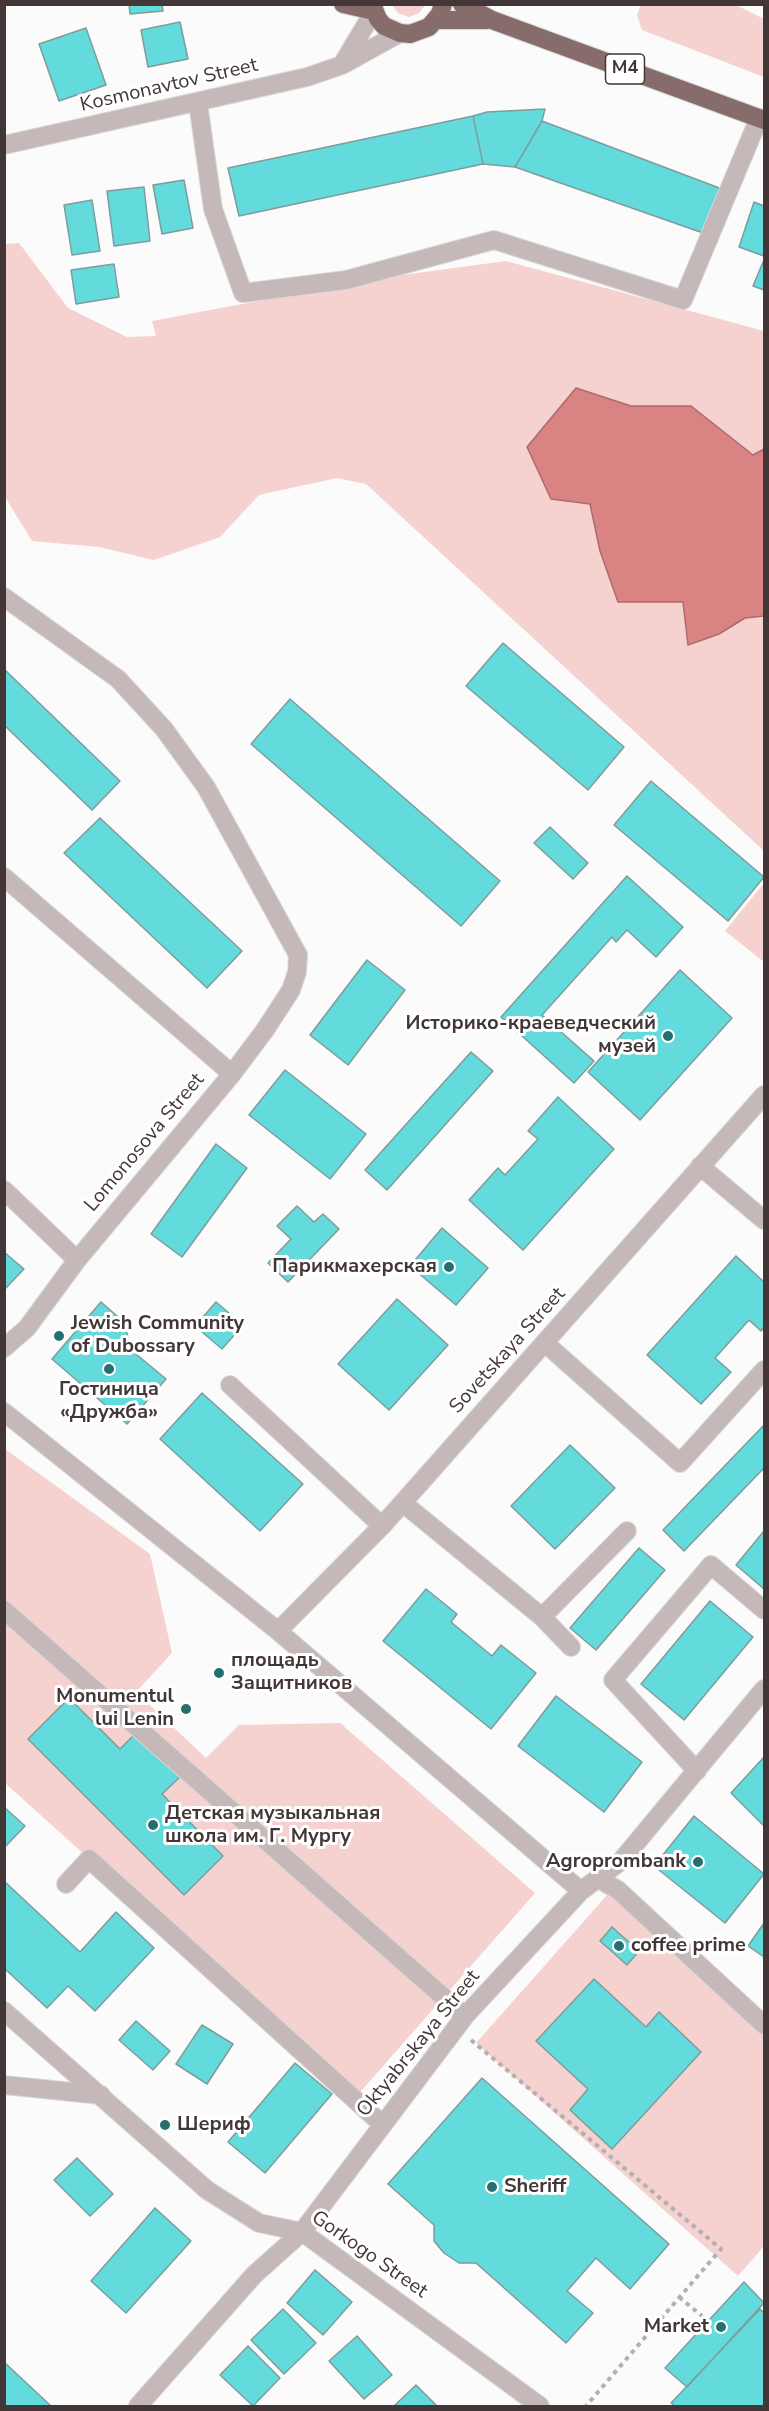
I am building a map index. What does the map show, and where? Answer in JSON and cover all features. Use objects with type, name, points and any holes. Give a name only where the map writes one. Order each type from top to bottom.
[{"type":"highway","points":[[343,4],[373,8],[384,26],[400,33]]},
{"type":"highway","name":"M4","points":[[462,4],[492,20],[762,119]]},
{"type":"highway","name":"M4","points":[[400,33],[420,32],[439,12],[492,20]]},
{"type":"street","points":[[342,65],[373,8]]},
{"type":"street","name":"Kosmonavtov Street","points":[[4,145],[298,80],[342,65],[400,33]]},
{"type":"street","points":[[198,102],[213,209],[243,293],[346,280],[494,240],[683,300],[762,119]]},
{"type":"street","name":"Lomonosova Street","points":[[4,597],[118,680],[164,729],[206,787],[298,955],[297,972],[291,990],[265,1030],[232,1074],[77,1260],[27,1328],[4,1348]]},
{"type":"street","points":[[4,877],[232,1074]]},
{"type":"street","name":"Sovetskaya Street","points":[[278,1630],[382,1526],[765,1095]]},
{"type":"street","points":[[700,1166],[765,1220]]},
{"type":"street","points":[[4,1190],[77,1260]]},
{"type":"street","points":[[545,1343],[680,1463],[765,1370]]},
{"type":"street","points":[[230,1386],[382,1526]]},
{"type":"street","points":[[4,1412],[278,1630],[581,1891]]},
{"type":"street","points":[[402,1503],[542,1617],[571,1647]]},
{"type":"street","points":[[542,1617],[627,1531]]},
{"type":"street","points":[[697,1770],[613,1680],[711,1565],[765,1610]]},
{"type":"street","points":[[4,1610],[461,2022]]},
{"type":"street","name":"Oktyabrskaya Street","points":[[138,2406],[254,2275],[302,2232],[461,2022],[581,1891],[621,1861],[765,1689]]},
{"type":"street","points":[[66,1884],[89,1859],[383,2125]]},
{"type":"street","points":[[597,1878],[618,1890],[765,2025]]},
{"type":"street","name":"Gorkogo Street","points":[[4,2011],[207,2190],[259,2223],[302,2232],[540,2406]]},
{"type":"street","points":[[4,2085],[101,2095]]},
{"type":"path","points":[[461,2022],[721,2249],[586,2406]]},
{"type":"path","points":[[679,2297],[702,2316]]},
{"type":"shaded area","points":[[392,5],[425,5],[419,13],[409,17],[398,13]]},
{"type":"shaded area","points":[[641,5],[736,5],[764,19],[764,77],[642,30],[637,15]]},
{"type":"shaded area","points":[[19,243],[68,308],[127,337],[156,336],[152,321],[380,278],[506,261],[764,331],[764,851],[366,484],[337,478],[259,495],[220,537],[154,560],[99,547],[32,541],[5,497],[5,244]]},
{"type":"shaded area","points":[[576,388],[631,406],[691,406],[753,455],[764,449],[764,616],[745,618],[719,634],[688,645],[683,602],[618,602],[600,551],[590,504],[551,499],[527,447]]},
{"type":"shaded area","points":[[764,883],[764,962],[725,931]]},
{"type":"shaded area","points":[[5,1449],[150,1554],[172,1653],[136,1692],[206,1758],[239,1725],[340,1723],[535,1893],[355,2098],[5,1783]]},
{"type":"shaded area","points":[[608,1894],[764,2033],[764,2246],[738,2276],[476,2043]]},
{"type":"building","points":[[129,4],[162,4],[163,11],[130,14]]},
{"type":"building","points":[[180,22],[188,59],[148,67],[141,30]]},
{"type":"building","points":[[86,28],[106,85],[59,101],[39,44]]},
{"type":"building","points":[[545,109],[542,121],[515,167],[483,164],[473,116],[487,112]]},
{"type":"building","points":[[473,116],[483,164],[239,216],[228,168]]},
{"type":"building","points":[[542,121],[722,189],[703,233],[515,167]]},
{"type":"building","points":[[184,180],[193,228],[162,234],[153,185]]},
{"type":"building","points":[[144,187],[150,241],[114,246],[107,191]]},
{"type":"building","points":[[92,200],[100,251],[72,255],[64,205]]},
{"type":"building","points":[[754,202],[764,206],[764,256],[739,247]]},
{"type":"building","points":[[764,262],[764,290],[753,286]]},
{"type":"building","points":[[114,264],[119,297],[76,304],[71,270]]},
{"type":"building","points":[[503,643],[624,747],[588,790],[466,686]]},
{"type":"building","points":[[4,669],[120,781],[92,810],[4,725]]},
{"type":"building","points":[[290,699],[500,881],[461,926],[251,744]]},
{"type":"building","points":[[651,781],[764,877],[728,921],[614,825]]},
{"type":"building","points":[[100,818],[242,951],[207,988],[64,853]]},
{"type":"building","points":[[550,827],[588,863],[573,879],[534,843]]},
{"type":"building","points":[[627,876],[683,927],[656,957],[627,930],[616,942],[612,937],[542,1015],[594,1061],[574,1083],[501,1017]]},
{"type":"building","points":[[367,960],[405,990],[348,1065],[310,1035]]},
{"type":"building","name":"Историко-краеведческий музей","points":[[680,970],[732,1018],[640,1120],[588,1072]]},
{"type":"building","points":[[471,1052],[493,1071],[387,1190],[365,1170]]},
{"type":"building","points":[[285,1070],[366,1134],[330,1179],[249,1115]]},
{"type":"building","points":[[558,1097],[614,1149],[523,1250],[469,1200],[498,1168],[505,1175],[538,1139],[528,1131]]},
{"type":"building","points":[[216,1144],[247,1168],[182,1257],[151,1234]]},
{"type":"building","points":[[297,1206],[314,1222],[323,1214],[339,1229],[288,1282],[268,1263],[291,1239],[277,1226]]},
{"type":"building","name":"Парикмахерская","points":[[442,1228],[488,1268],[456,1305],[410,1266]]},
{"type":"building","points":[[4,1252],[24,1269],[4,1290]]},
{"type":"building","points":[[736,1256],[764,1282],[764,1327],[761,1331],[749,1320],[715,1358],[731,1372],[701,1404],[647,1355]]},
{"type":"building","points":[[397,1299],[448,1345],[389,1410],[338,1364]]},
{"type":"building","name":"Гостиница «Дружба»","points":[[101,1302],[125,1323],[130,1349],[166,1379],[127,1424],[52,1359]]},
{"type":"building","points":[[216,1302],[243,1325],[222,1349],[195,1326]]},
{"type":"building","points":[[202,1393],[303,1484],[260,1531],[160,1439]]},
{"type":"building","points":[[764,1425],[764,1468],[684,1551],[663,1530]]},
{"type":"building","points":[[570,1445],[615,1488],[555,1549],[511,1506]]},
{"type":"building","points":[[764,1531],[764,1589],[736,1565]]},
{"type":"building","points":[[639,1548],[665,1570],[596,1650],[570,1628]]},
{"type":"building","points":[[426,1589],[457,1614],[451,1622],[492,1656],[501,1645],[536,1673],[491,1729],[383,1641]]},
{"type":"building","points":[[710,1601],[753,1637],[684,1720],[641,1684]]},
{"type":"building","points":[[556,1696],[642,1762],[604,1812],[518,1746]]},
{"type":"building","name":"Детская музыкальная школа им. Г. Мургу","points":[[69,1698],[120,1749],[139,1730],[183,1774],[162,1794],[223,1856],[184,1895],[28,1739]]},
{"type":"building","points":[[764,1757],[764,1826],[731,1793]]},
{"type":"building","points":[[4,1807],[25,1826],[4,1848]]},
{"type":"building","points":[[694,1816],[764,1874],[725,1923],[654,1866]]},
{"type":"building","points":[[4,1881],[80,1952],[116,1912],[154,1948],[95,2011],[68,1986],[47,2008],[4,1968]]},
{"type":"building","points":[[764,1923],[764,1957],[748,1946]]},
{"type":"building","name":"coffee prime","points":[[612,1927],[639,1951],[627,1965],[600,1941]]},
{"type":"building","points":[[594,1979],[646,2027],[659,2012],[701,2052],[612,2149],[570,2110],[588,2089],[536,2041]]},
{"type":"building","points":[[136,2021],[170,2051],[153,2070],[119,2040]]},
{"type":"building","points":[[202,2025],[233,2044],[207,2084],[176,2064]]},
{"type":"building","points":[[295,2063],[332,2094],[265,2173],[228,2142]]},
{"type":"building","points":[[482,2078],[669,2244],[630,2289],[596,2258],[567,2291],[593,2313],[566,2343],[476,2263],[459,2263],[444,2253],[434,2241],[434,2225],[388,2184]]},
{"type":"building","points":[[77,2158],[113,2194],[90,2216],[54,2180]]},
{"type":"building","points":[[155,2208],[191,2241],[126,2313],[91,2281]]},
{"type":"building","points":[[315,2270],[352,2302],[323,2335],[287,2303]]},
{"type":"building","points":[[744,2282],[764,2303],[687,2387],[665,2368]]},
{"type":"building","points":[[283,2309],[316,2343],[284,2374],[251,2340]]},
{"type":"building","points":[[760,2309],[764,2313],[764,2406],[675,2406],[671,2403]]},
{"type":"building","points":[[357,2336],[392,2375],[364,2399],[329,2361]]},
{"type":"building","points":[[248,2346],[280,2378],[253,2406],[220,2375]]},
{"type":"building","points":[[4,2362],[51,2406],[4,2406]]},
{"type":"building","points":[[416,2385],[437,2406],[394,2406]]},
{"type":"place","name":"Историко-краеведческий музей","points":[[668,1036]]},
{"type":"place","name":"Парикмахерская","points":[[449,1267]]},
{"type":"place","name":"Jewish Community of Dubossary","points":[[59,1336]]},
{"type":"place","name":"Гостиница «Дружба»","points":[[109,1369]]},
{"type":"place","name":"площадь Защитников","points":[[219,1673]]},
{"type":"place","name":"Monumentul lui Lenin","points":[[186,1709]]},
{"type":"place","name":"Детская музыкальная школа им. Г. Мургу","points":[[153,1825]]},
{"type":"place","name":"Agroprombank","points":[[698,1862]]},
{"type":"place","name":"coffee prime","points":[[619,1946]]},
{"type":"place","name":"Шериф","points":[[165,2125]]},
{"type":"place","name":"Sheriff","points":[[492,2187]]},
{"type":"place","name":"Market","points":[[721,2327]]}]
